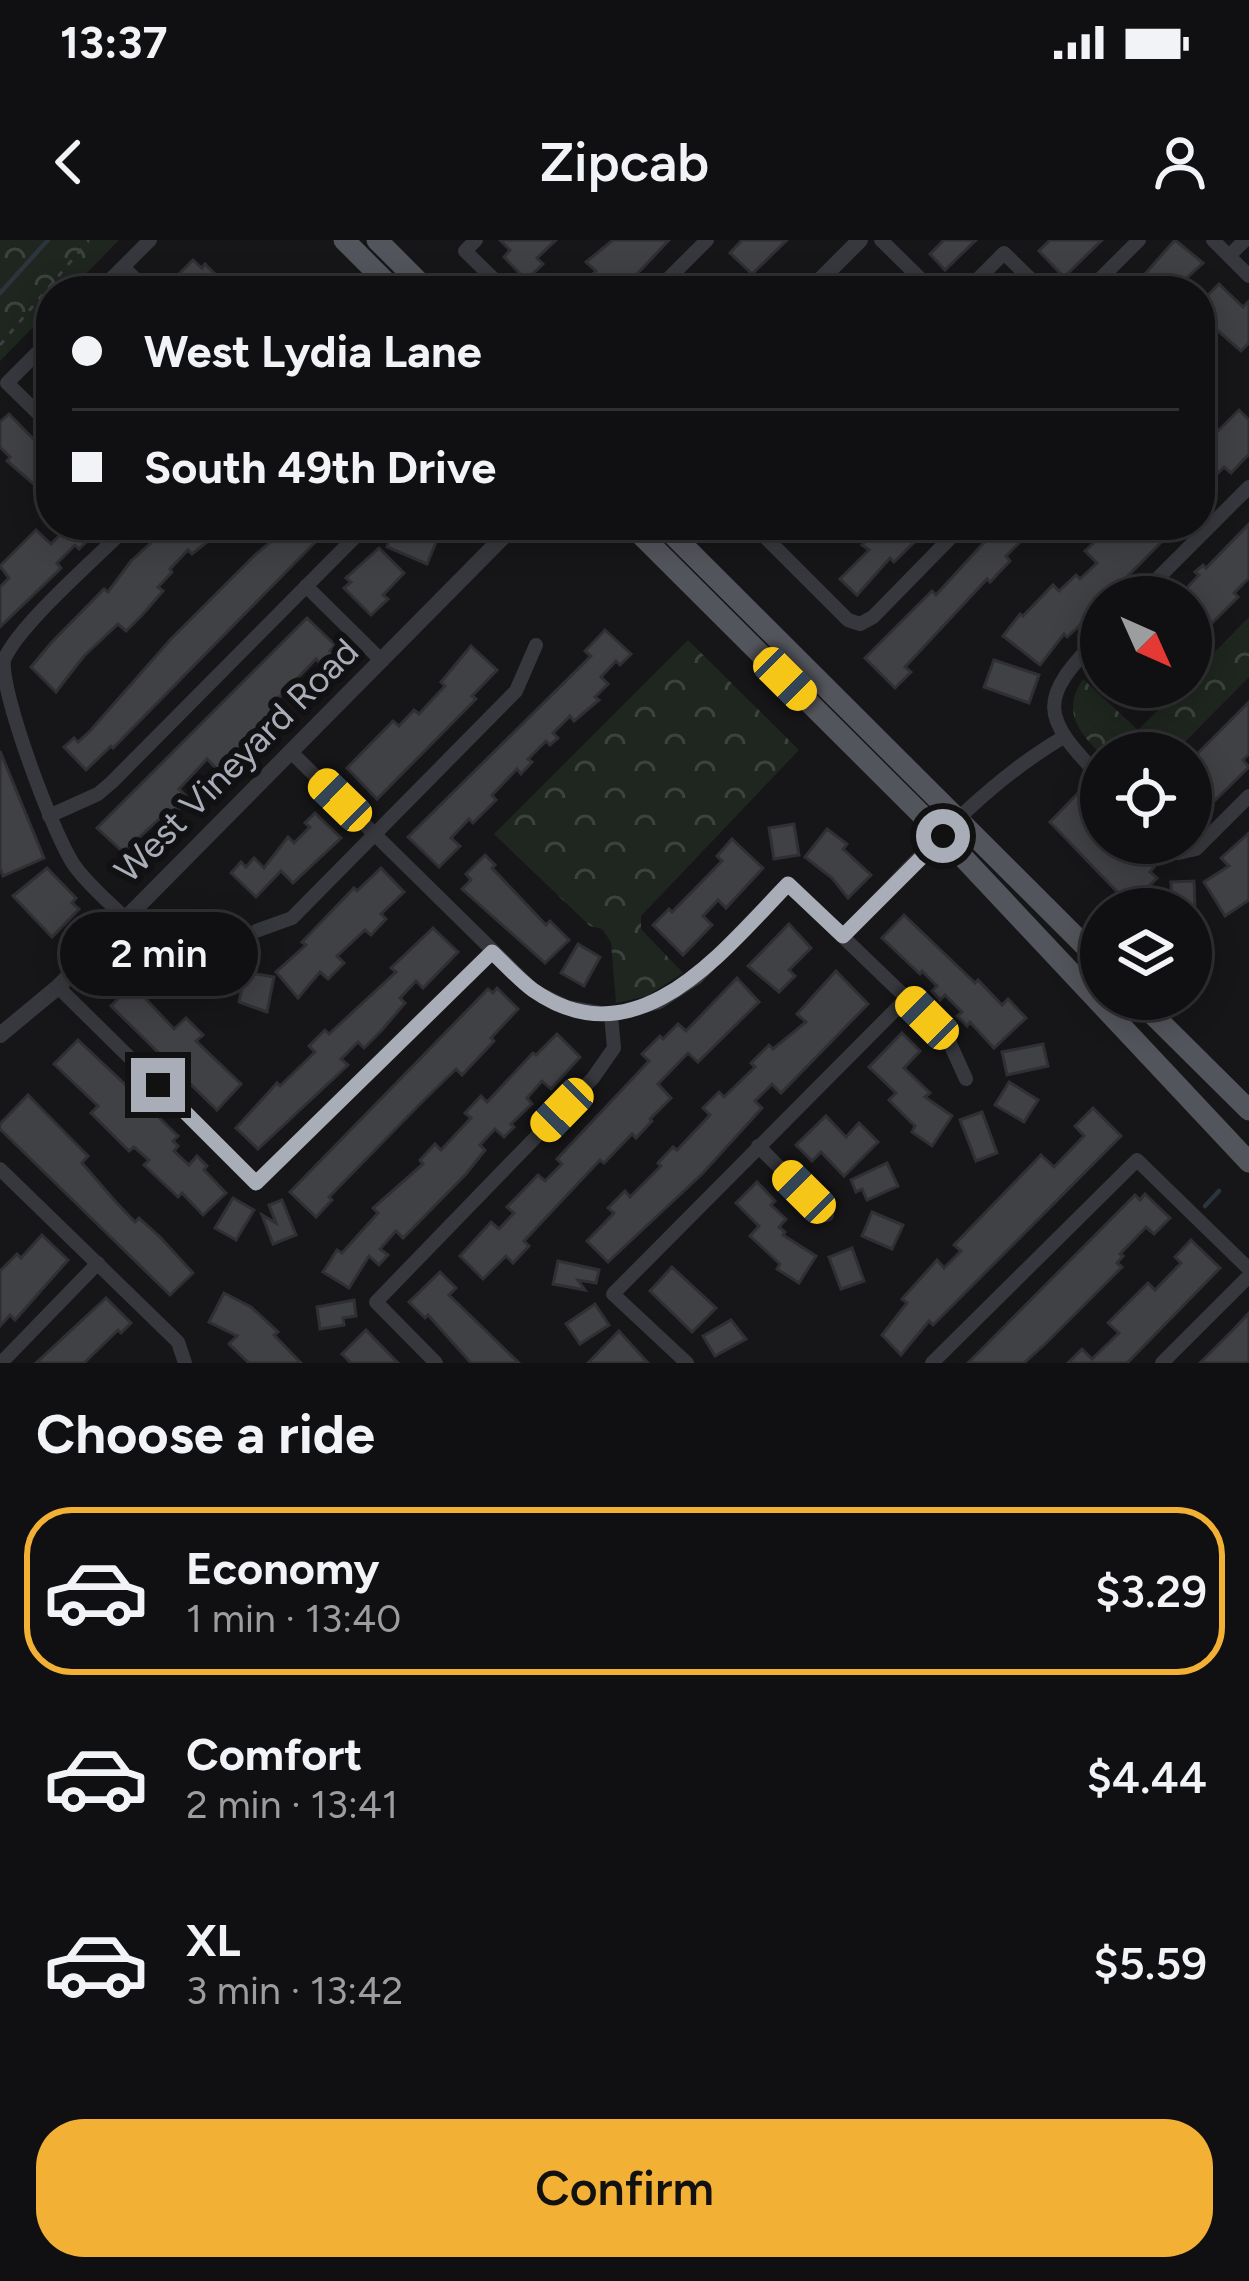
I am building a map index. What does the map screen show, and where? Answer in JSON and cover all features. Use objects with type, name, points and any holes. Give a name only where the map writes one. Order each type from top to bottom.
[{"type":"main road","points":[[344,240],[380,276]]},
{"type":"main road","points":[[377,240],[413,276]]},
{"type":"main road","points":[[647,540],[1080,943]]},
{"type":"main road","points":[[677,540],[951,828],[1249,1162]]},
{"type":"main road","points":[[1158,1020],[1249,1110]]},
{"type":"street","points":[[114,276],[150,240]]},
{"type":"street","points":[[671,276],[707,240]]},
{"type":"street","points":[[824,276],[860,240]]},
{"type":"street","points":[[881,240],[918,276]]},
{"type":"street","points":[[1103,276],[1139,240]]},
{"type":"street","points":[[1213,240],[1249,276]]},
{"type":"street","points":[[1229,256],[1245,240]]},
{"type":"street","points":[[470,245],[494,276]]},
{"type":"street","points":[[981,276],[1004,253],[1028,276]]},
{"type":"street","points":[[124,266],[134,276]]},
{"type":"street","points":[[36,354],[8,382],[36,411]]},
{"type":"street","points":[[1215,521],[1249,487]]},
{"type":"street","points":[[114,540],[25,630],[5,656],[0,672],[6,725],[72,861],[125,918]]},
{"type":"street","points":[[49,815],[98,794],[112,782],[352,540]]},
{"type":"street","name":"West Vineyard Road","points":[[0,1035],[58,987],[499,540]]},
{"type":"street","points":[[768,540],[848,620],[860,624],[948,540]]},
{"type":"street","points":[[1160,576],[1196,540]]},
{"type":"street","points":[[306,586],[382,661]]},
{"type":"street","points":[[256,932],[292,918],[517,691],[536,645]]},
{"type":"street","points":[[1080,657],[1055,700],[1054,719],[1062,737],[1080,756]]},
{"type":"street","points":[[843,936],[1024,760],[1062,737]]},
{"type":"street","points":[[291,752],[534,991],[567,1007],[611,1015],[659,1002],[696,978],[788,884],[947,1037],[966,1079]]},
{"type":"street","points":[[1212,833],[1249,796]]},
{"type":"street","points":[[58,987],[256,1183],[492,952]]},
{"type":"street","points":[[687,1363],[614,1294],[907,998]]},
{"type":"street","points":[[436,1363],[376,1302],[593,1078],[614,1048],[611,1015]]},
{"type":"street","points":[[758,1146],[827,1215]]},
{"type":"street","points":[[932,1363],[1137,1160],[1249,1272],[1162,1363]]},
{"type":"street","points":[[0,1169],[178,1342],[185,1363]]},
{"type":"street","points":[[1,1363],[98,1263]]},
{"type":"path","points":[[58,276],[89,240]]},
{"type":"path","points":[[0,345],[36,303]]},
{"type":"green space","points":[[0,240],[119,240],[84,276],[36,276],[36,324],[0,361]]},
{"type":"green space","points":[[1249,617],[1249,677],[1195,732],[1082,732],[1075,720],[1074,701],[1080,684],[1080,708],[1114,708],[1138,730],[1160,708],[1212,708],[1212,655]]},
{"type":"green space","points":[[688,640],[799,750],[641,916],[641,929],[683,973],[647,996],[616,1003],[611,942],[602,929],[590,926],[494,834]]},
{"type":"building","points":[[500,240],[556,240],[537,258],[543,264],[530,276],[522,276],[504,257],[510,250]]},
{"type":"building","points":[[613,240],[669,240],[635,276],[591,276],[596,271],[586,262]]},
{"type":"building","points":[[742,240],[787,240],[752,274],[730,253]]},
{"type":"building","points":[[944,240],[976,240],[945,270],[930,254]]},
{"type":"building","points":[[1050,240],[1102,240],[1065,276],[1039,251]]},
{"type":"building","points":[[1175,240],[1203,263],[1189,276],[1143,276]]},
{"type":"building","points":[[193,260],[217,276],[177,276]]},
{"type":"building","points":[[1219,284],[1243,307],[1249,301],[1249,343],[1241,351],[1215,328],[1215,288]]},
{"type":"building","points":[[1239,410],[1249,420],[1249,454],[1231,473],[1224,467],[1215,476],[1215,434]]},
{"type":"building","points":[[9,414],[36,442],[36,486],[7,461],[10,457],[0,447],[0,422]]},
{"type":"building","points":[[1249,524],[1249,578],[1212,623],[1212,576],[1195,572],[1203,565],[1206,568]]},
{"type":"building","points":[[36,530],[36,540],[51,544],[88,540],[79,549],[75,545],[57,563],[61,568],[0,627],[0,587],[9,578],[0,566]]},
{"type":"building","points":[[154,540],[210,540],[192,554],[188,550],[170,569],[158,587],[163,591],[143,614],[126,631],[118,624],[56,692],[31,667],[104,589],[108,592]]},
{"type":"building","points":[[273,540],[317,540],[86,770],[64,747],[90,731],[170,640]]},
{"type":"building","points":[[390,540],[436,542],[427,564],[387,547]]},
{"type":"building","points":[[867,540],[917,540],[894,562],[890,558],[857,595],[840,579],[869,550],[862,545]]},
{"type":"building","points":[[986,540],[1022,540],[1006,556],[1010,561],[990,582],[987,579],[905,667],[911,672],[895,688],[865,658],[932,591],[936,595]]},
{"type":"building","points":[[1097,540],[1163,540],[1128,576],[1083,576],[1097,563],[1085,551]]},
{"type":"building","points":[[379,548],[404,573],[371,615],[344,588],[351,582],[346,578]]},
{"type":"building","points":[[1076,575],[1080,579],[1080,625],[1067,637],[1064,634],[1040,665],[1003,636],[1053,585],[1059,591]]},
{"type":"building","points":[[307,618],[335,645],[330,651],[334,654],[323,666],[316,659],[270,707],[275,712],[218,770],[207,759],[179,789],[189,799],[172,816],[167,812],[123,852],[97,828]]},
{"type":"building","points":[[605,630],[631,654],[601,677],[608,684],[595,697],[599,700],[574,721],[570,716],[553,733],[558,738],[550,745],[546,741],[521,774],[517,769],[492,795],[496,800],[473,823],[469,819],[451,838],[460,846],[439,867],[408,837],[591,656],[585,651]]},
{"type":"building","points":[[471,646],[497,670],[472,696],[476,699],[377,799],[347,768],[393,721],[399,726],[414,710],[419,714],[445,686],[441,682]]},
{"type":"building","points":[[994,660],[1039,675],[1029,703],[984,687]]},
{"type":"building","points":[[1249,702],[1249,754],[1243,760],[1249,767],[1212,803],[1212,739]]},
{"type":"building","points":[[0,751],[44,858],[3,876],[0,868]]},
{"type":"building","points":[[1080,791],[1080,853],[1050,822]]},
{"type":"building","points":[[315,813],[341,838],[293,883],[281,871],[256,897],[231,873],[241,862],[246,867],[254,858],[264,868],[288,837],[294,843],[310,827],[305,823]]},
{"type":"building","points":[[794,824],[799,855],[774,859],[769,828]]},
{"type":"building","points":[[827,829],[847,844],[843,849],[871,875],[848,898],[805,857]]},
{"type":"building","points":[[1249,833],[1249,900],[1225,916],[1212,888],[1204,882],[1229,866],[1221,858]]},
{"type":"building","points":[[732,839],[763,868],[726,908],[718,900],[703,916],[712,925],[683,955],[653,925],[722,861],[717,856]]},
{"type":"building","points":[[485,855],[546,925],[550,921],[569,940],[545,963],[462,889],[471,880],[466,874]]},
{"type":"building","points":[[1090,864],[1154,867],[1150,872],[1157,878],[1147,888],[1114,888]]},
{"type":"building","points":[[47,868],[76,898],[72,903],[79,909],[52,937],[13,896]]},
{"type":"building","points":[[381,868],[404,892],[381,914],[386,919],[371,935],[365,930],[337,956],[344,963],[328,979],[320,972],[298,998],[276,972],[306,945],[302,942],[354,888],[357,891]]},
{"type":"building","points":[[1194,881],[1194,888],[1171,888],[1171,882]]},
{"type":"building","points":[[904,915],[975,983],[978,980],[1002,1005],[1008,999],[1026,1018],[994,1048],[970,1022],[967,1026],[957,1016],[962,1012],[945,995],[940,1000],[932,991],[937,986],[922,971],[920,974],[882,938]]},
{"type":"building","points":[[789,924],[811,948],[789,970],[795,976],[779,992],[748,966]]},
{"type":"building","points":[[433,928],[458,952],[423,988],[416,981],[382,1030],[364,1048],[358,1042],[341,1059],[348,1065],[258,1149],[236,1128],[277,1083],[280,1086],[315,1052],[309,1046],[325,1030],[329,1034],[396,972],[391,968]]},
{"type":"building","points":[[578,944],[600,957],[584,986],[561,973]]},
{"type":"building","points":[[214,945],[227,959],[219,967],[231,969],[212,987],[187,970]]},
{"type":"building","points":[[836,971],[868,1004],[781,1093],[772,1084],[755,1101],[762,1108],[702,1174],[608,1262],[587,1241],[614,1213],[608,1208],[625,1191],[630,1197],[673,1147],[677,1150],[710,1115],[703,1108],[719,1092],[724,1097],[755,1067],[751,1063],[769,1045],[773,1049],[806,1022],[797,1014]]},
{"type":"building","points":[[245,972],[274,977],[267,1012],[239,1002]]},
{"type":"building","points":[[737,978],[759,1002],[698,1062],[688,1053],[658,1084],[671,1098],[652,1121],[604,1163],[600,1160],[524,1241],[529,1246],[513,1263],[506,1256],[483,1279],[460,1256],[491,1222],[499,1229],[514,1213],[507,1207],[538,1175],[545,1181],[562,1164],[557,1159],[649,1061],[642,1054],[678,1024],[686,1031]]},
{"type":"building","points":[[136,981],[146,991],[142,995],[174,1029],[186,1018],[203,1035],[196,1041],[241,1084],[217,1110],[111,1006]]},
{"type":"building","points":[[497,988],[518,1009],[491,1038],[494,1041],[462,1075],[456,1069],[422,1102],[329,1197],[332,1200],[316,1217],[290,1192],[488,989],[493,993]]},
{"type":"building","points":[[902,1033],[920,1051],[904,1068],[930,1093],[925,1097],[952,1116],[932,1146],[912,1132],[915,1126],[889,1100],[896,1093],[869,1067]]},
{"type":"building","points":[[557,1034],[580,1057],[551,1089],[542,1081],[527,1098],[532,1104],[504,1137],[495,1129],[480,1145],[485,1150],[466,1174],[403,1238],[396,1231],[380,1249],[388,1255],[379,1265],[369,1256],[349,1288],[323,1272],[337,1250],[342,1253],[378,1213],[373,1208],[423,1164],[420,1160],[435,1144],[441,1150],[471,1118],[465,1113],[481,1096],[487,1102]]},
{"type":"building","points":[[78,1040],[133,1092],[129,1097],[178,1136],[174,1151],[189,1165],[197,1156],[207,1166],[204,1170],[226,1193],[203,1215],[144,1165],[149,1160],[134,1147],[129,1151],[91,1113],[98,1106],[54,1064]]},
{"type":"building","points":[[1043,1044],[1048,1066],[1007,1075],[1002,1052]]},
{"type":"building","points":[[1009,1082],[1038,1100],[1024,1122],[995,1105]]},
{"type":"building","points":[[28,1095],[88,1156],[82,1163],[115,1201],[135,1222],[139,1218],[160,1237],[193,1273],[170,1295],[0,1129]]},
{"type":"building","points":[[1093,1108],[1121,1136],[933,1325],[929,1321],[901,1355],[882,1335],[907,1303],[902,1299],[937,1260],[944,1268],[961,1251],[954,1245],[1041,1155],[1054,1167],[1084,1136],[1075,1126]]},
{"type":"building","points":[[982,1112],[997,1153],[976,1161],[960,1120]]},
{"type":"building","points":[[826,1116],[846,1137],[859,1123],[878,1142],[844,1176],[821,1152],[812,1161],[796,1145]]},
{"type":"building","points":[[887,1163],[898,1186],[867,1200],[862,1189],[856,1192],[851,1180]]},
{"type":"building","points":[[757,1182],[786,1219],[779,1227],[783,1235],[816,1256],[799,1283],[777,1269],[780,1264],[750,1236],[759,1226],[736,1203]]},
{"type":"building","points":[[1145,1194],[1170,1218],[1154,1234],[1146,1227],[1120,1254],[1117,1263],[1122,1267],[1046,1343],[1024,1363],[968,1363],[1135,1195],[1140,1200]]},
{"type":"building","points":[[233,1198],[254,1210],[236,1240],[215,1228]]},
{"type":"building","points":[[282,1200],[296,1235],[273,1244],[262,1215],[276,1223],[269,1205]]},
{"type":"building","points":[[872,1212],[903,1225],[892,1249],[862,1236]]},
{"type":"building","points":[[42,1235],[68,1260],[15,1320],[10,1315],[0,1326],[0,1271],[17,1254],[21,1258]]},
{"type":"building","points":[[1191,1240],[1220,1268],[1127,1363],[1068,1363],[1082,1349],[1092,1359],[1119,1333],[1108,1323],[1148,1283],[1155,1290],[1181,1263],[1175,1257]]},
{"type":"building","points":[[852,1248],[864,1281],[841,1289],[829,1257]]},
{"type":"building","points":[[558,1261],[599,1270],[596,1283],[578,1280],[585,1290],[553,1284]]},
{"type":"building","points":[[672,1267],[716,1308],[692,1332],[650,1291]]},
{"type":"building","points":[[440,1272],[456,1288],[449,1295],[519,1363],[471,1363],[428,1315],[425,1318],[409,1302]]},
{"type":"building","points":[[224,1293],[251,1307],[301,1363],[249,1363],[229,1344],[237,1336],[209,1322]]},
{"type":"building","points":[[106,1298],[131,1323],[121,1333],[118,1330],[84,1363],[36,1363]]},
{"type":"building","points":[[354,1300],[356,1316],[343,1318],[344,1325],[320,1329],[317,1307]]},
{"type":"building","points":[[595,1304],[609,1325],[580,1344],[566,1324]]},
{"type":"building","points":[[1249,1313],[1249,1363],[1200,1363],[1232,1331]]},
{"type":"building","points":[[731,1320],[746,1339],[715,1356],[703,1336]]},
{"type":"building","points":[[366,1330],[398,1363],[351,1363],[342,1354]]},
{"type":"building","points":[[619,1331],[648,1363],[588,1363]]},
{"type":"waterway","points":[[0,293],[48,240]]},
{"type":"waterway","points":[[1205,1206],[1219,1191]]},
{"type":"route","points":[[158,1085],[256,1183],[492,952],[534,991],[567,1007],[611,1015],[659,1002],[696,978],[788,884],[843,936],[943,836]]}]
